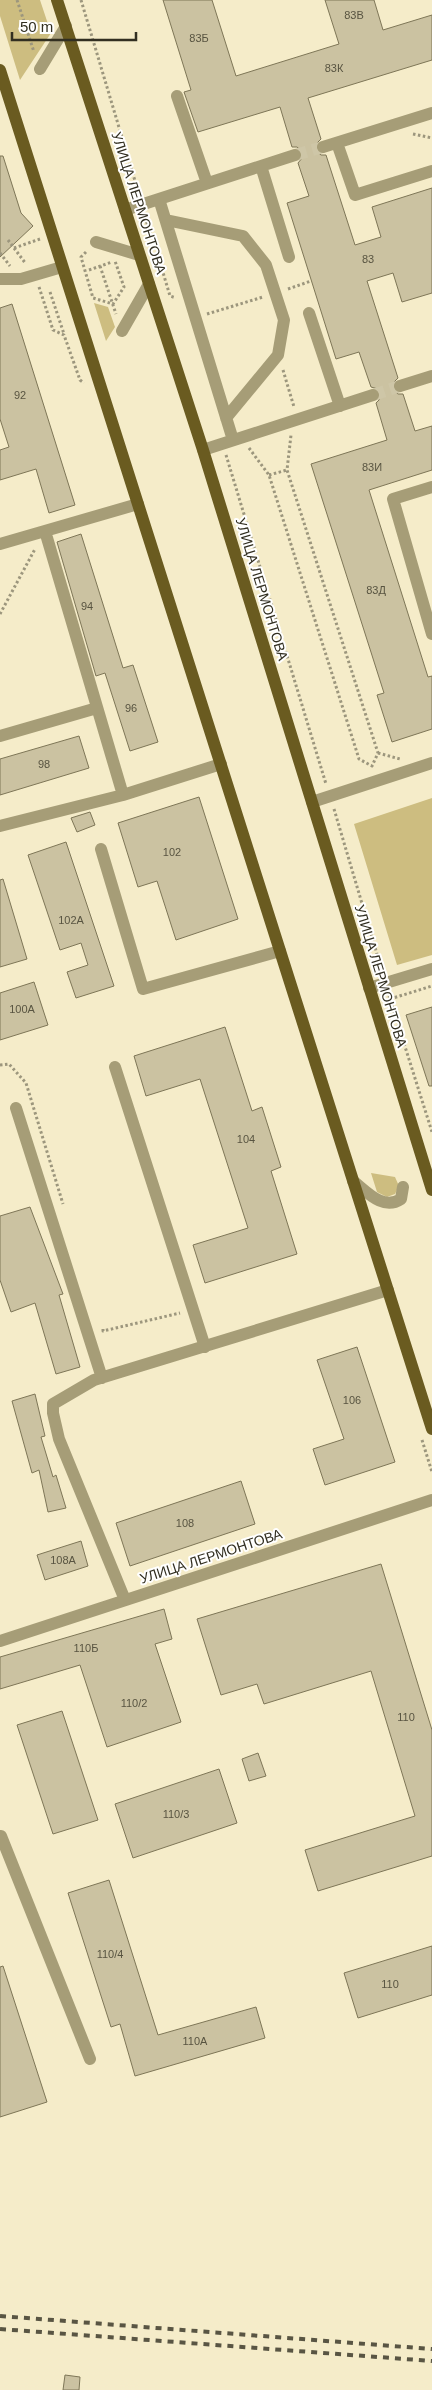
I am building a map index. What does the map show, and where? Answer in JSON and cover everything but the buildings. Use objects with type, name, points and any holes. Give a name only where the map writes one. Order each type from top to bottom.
[{"type":"main road","name":"УЛИЦА ЛЕРМОНТОВА","points":[[57,0],[203,450],[432,1190]]},
{"type":"main road","points":[[0,70],[431,1422]]},
{"type":"street","points":[[40,69],[66,26]]},
{"type":"street","points":[[177,96],[207,183]]},
{"type":"street","points":[[323,147],[432,113]]},
{"type":"street","points":[[337,143],[355,195],[432,171]]},
{"type":"street","points":[[125,210],[150,204],[207,183],[295,155]]},
{"type":"street","points":[[261,166],[288,257]]},
{"type":"street","points":[[150,204],[166,220],[226,418],[228,441]]},
{"type":"street","points":[[166,220],[243,236],[266,265],[284,320],[278,355],[226,418]]},
{"type":"street","points":[[96,242],[139,254]]},
{"type":"street","points":[[0,279],[21,279],[62,268]]},
{"type":"street","points":[[122,331],[149,284]]},
{"type":"street","points":[[309,313],[340,406]]},
{"type":"street","points":[[400,386],[432,376]]},
{"type":"street","points":[[203,450],[373,395]]},
{"type":"street","points":[[432,487],[393,499],[432,634]]},
{"type":"street","points":[[0,544],[138,504]]},
{"type":"street","points":[[44,531],[123,795]]},
{"type":"street","points":[[0,736],[97,708]]},
{"type":"street","points":[[312,802],[432,763]]},
{"type":"street","points":[[0,826],[123,795],[221,764]]},
{"type":"street","points":[[101,848],[143,989],[280,951]]},
{"type":"street","points":[[369,988],[432,969]]},
{"type":"street","points":[[115,1067],[205,1347]]},
{"type":"street","points":[[16,1108],[102,1378]]},
{"type":"street","points":[[353,1181],[380,1202],[387,1204],[401,1199],[404,1187]]},
{"type":"street","points":[[125,1600],[60,1439],[53,1413],[53,1404],[94,1380],[388,1290]]},
{"type":"street","name":"УЛИЦА ЛЕРМОНТОВА","points":[[0,1641],[432,1500]]},
{"type":"street","points":[[0,1834],[0,1854]]},
{"type":"street","points":[[0,1834],[90,2059]]},
{"type":"path","points":[[17,0],[40,69]]},
{"type":"path","points":[[81,0],[139,195],[150,204],[152,239]]},
{"type":"path","points":[[14,248],[43,238]]},
{"type":"path","points":[[8,240],[31,270]]},
{"type":"path","points":[[96,242],[81,257],[93,298],[113,304],[124,287],[110,246]]},
{"type":"path","points":[[0,252],[15,271]]},
{"type":"path","points":[[159,259],[170,296],[177,299],[176,290]]},
{"type":"path","points":[[89,270],[113,262]]},
{"type":"path","points":[[100,266],[110,297]]},
{"type":"path","points":[[287,289],[311,281]]},
{"type":"path","points":[[50,292],[64,334]]},
{"type":"path","points":[[196,318],[257,299]]},
{"type":"path","points":[[228,441],[250,449],[270,475],[359,759],[372,766],[378,753],[287,470],[295,410],[278,355]]},
{"type":"path","points":[[228,441],[330,796],[390,999],[432,1132]]},
{"type":"path","points":[[270,475],[287,470]]},
{"type":"path","points":[[0,614],[44,531]]},
{"type":"path","points":[[378,753],[394,757]]},
{"type":"path","points":[[390,999],[432,986]]},
{"type":"path","points":[[0,1065],[9,1064],[26,1084],[65,1208]]},
{"type":"path","points":[[100,1322],[103,1331],[193,1310]]},
{"type":"shaded area","points":[[0,0],[40,0],[51,33],[20,80],[0,16]]},
{"type":"shaded area","points":[[94,303],[108,307],[115,327],[106,341]]},
{"type":"shaded area","points":[[432,798],[432,955],[397,965],[354,824]]},
{"type":"shaded area","points":[[371,1173],[395,1177],[399,1186],[395,1194],[387,1197],[377,1192]]},
{"type":"tunnel","points":[[295,155],[323,147]]},
{"type":"tunnel","points":[[373,395],[400,386]]},
{"type":"railway","points":[[0,2316],[432,2349]]},
{"type":"railway","points":[[0,2329],[432,2361]]}]
